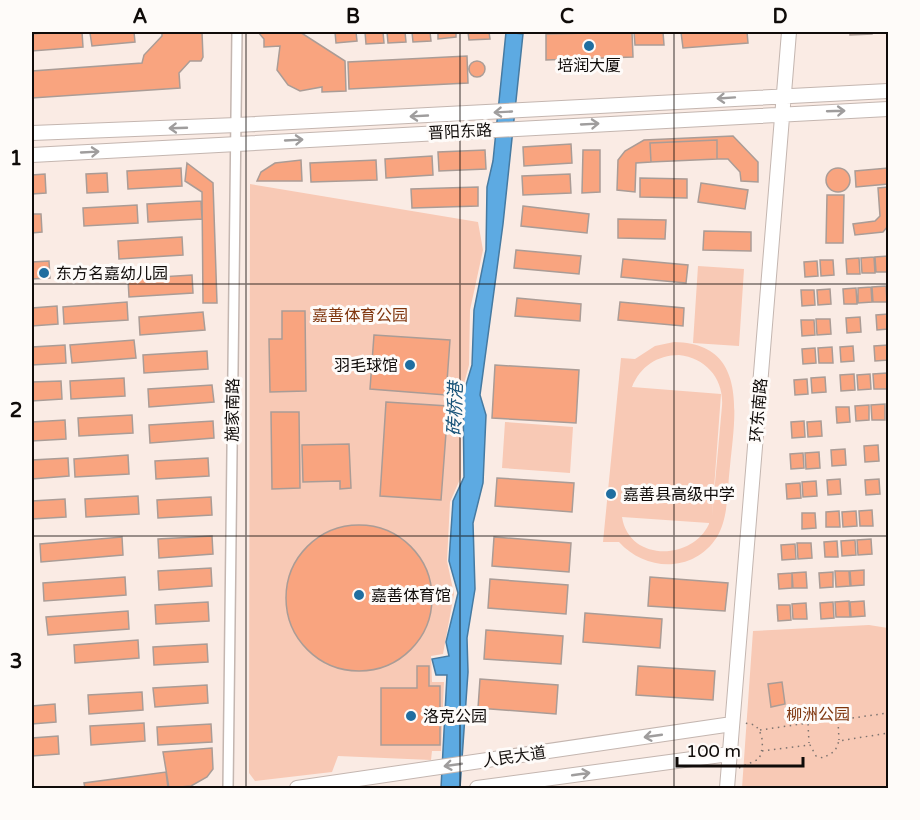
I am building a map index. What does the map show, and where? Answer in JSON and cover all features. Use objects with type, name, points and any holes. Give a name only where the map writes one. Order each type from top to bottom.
[{"type":"main road","name":"环东南路","points":[[726,789],[789,32]]},
{"type":"main road","name":"晋阳东路","points":[[32,133],[237,125],[888,91]]},
{"type":"main road","name":"晋阳东路","points":[[32,155],[888,109]]},
{"type":"main road","name":"人民大道","points":[[297,789],[732,724]]},
{"type":"main road","name":"人民大道","points":[[477,789],[729,754]]},
{"type":"street","name":"施家南路","points":[[228,789],[237,32]]},
{"type":"path","points":[[824,706],[831,710],[838,720],[839,741],[835,751],[823,758],[816,756],[810,745],[808,723],[811,714],[824,706]]},
{"type":"path","points":[[838,720],[888,713]]},
{"type":"path","points":[[732,724],[749,722],[760,730],[808,723]]},
{"type":"path","points":[[728,768],[749,765],[759,759],[762,751],[760,730]]},
{"type":"path","points":[[839,741],[888,733]]},
{"type":"path","points":[[762,751],[810,745]]},
{"type":"green space","name":"嘉善体育公园","points":[[250,184],[478,222],[483,250],[470,310],[469,365],[461,395],[461,477],[450,502],[447,561],[454,594],[443,654],[431,656],[432,682],[444,682],[441,751],[432,751],[431,760],[338,756],[332,772],[255,781],[249,773]]},
{"type":"green space","points":[[698,266],[744,269],[739,346],[693,343]]},
{"type":"green space","points":[[674,342],[698,346],[715,355],[726,368],[732,385],[734,405],[727,503],[721,529],[707,549],[696,557],[670,564],[642,559],[619,542],[603,542],[621,358],[635,359],[655,346]],"holes":[[[679,355],[705,365],[716,379],[722,396],[712,516],[721,394],[632,387],[635,380],[650,364],[664,357]],[[622,517],[709,523],[709,524],[701,536],[689,545],[676,550],[662,551],[648,549],[636,542],[627,532]]]},
{"type":"green space","points":[[505,422],[573,427],[570,473],[502,468]]},
{"type":"green space","name":"柳洲公园","points":[[869,625],[888,628],[888,788],[742,788],[753,631]]},
{"type":"water","points":[[506,32],[523,34],[503,224],[480,395],[486,415],[483,483],[473,523],[475,589],[467,638],[468,672],[460,788],[441,788],[447,675],[436,675],[432,659],[449,656],[446,642],[458,593],[449,561],[453,501],[464,477],[463,395],[472,365],[474,310],[486,250],[487,187],[493,161]]},
{"type":"building","points":[[82,32],[83,47],[32,51],[32,34]]},
{"type":"building","points":[[134,32],[135,42],[92,46],[90,33]]},
{"type":"building","points":[[162,32],[202,32],[203,57],[201,61],[190,61],[179,73],[180,88],[32,98],[32,71],[142,63],[144,55],[162,36]]},
{"type":"building","points":[[258,32],[300,32],[345,61],[346,91],[322,92],[322,87],[300,91],[288,85],[277,70],[280,46],[264,47],[264,39]]},
{"type":"building","points":[[335,32],[356,32],[357,41],[336,43]]},
{"type":"building","points":[[365,32],[383,32],[384,43],[366,44]]},
{"type":"building","points":[[387,32],[405,32],[406,42],[388,43]]},
{"type":"building","points":[[412,32],[430,32],[431,41],[413,42]]},
{"type":"building","points":[[438,32],[456,32],[456,37],[438,39]]},
{"type":"building","points":[[468,32],[489,32],[490,39],[469,40]]},
{"type":"building","name":"培润大厦","points":[[632,32],[633,57],[546,60],[546,34]]},
{"type":"building","points":[[634,32],[663,32],[664,45],[635,45]]},
{"type":"building","points":[[681,32],[747,32],[748,43],[683,48]]},
{"type":"building","points":[[850,32],[872,32],[872,34],[850,35]]},
{"type":"building","points":[[467,56],[468,83],[349,89],[348,62]]},
{"type":"building","points":[[477,61],[485,69],[477,77],[469,69]]},
{"type":"building","points":[[733,136],[758,162],[758,182],[741,181],[740,172],[728,159],[717,159],[717,140],[650,143],[651,162],[636,163],[635,192],[617,190],[618,160],[625,151],[644,140]]},
{"type":"building","points":[[717,140],[717,159],[651,162],[650,143]]},
{"type":"building","points":[[571,144],[572,163],[524,166],[523,147]]},
{"type":"building","points":[[485,150],[486,169],[439,171],[438,152]]},
{"type":"building","points":[[583,150],[600,150],[600,192],[582,193]]},
{"type":"building","points":[[432,156],[433,175],[386,178],[385,159]]},
{"type":"building","points":[[301,160],[302,181],[257,181],[261,172],[275,163]]},
{"type":"building","points":[[376,160],[377,180],[311,182],[310,163]]},
{"type":"building","points":[[187,163],[213,183],[217,303],[203,303],[202,192],[185,181]]},
{"type":"building","points":[[181,168],[182,186],[128,189],[127,171]]},
{"type":"building","points":[[838,168],[843,169],[849,175],[849,185],[843,191],[838,192],[833,191],[827,185],[826,180],[827,175],[833,169]]},
{"type":"building","points":[[888,168],[888,184],[856,187],[855,171]]},
{"type":"building","points":[[107,173],[108,192],[87,193],[86,174]]},
{"type":"building","points":[[45,174],[46,193],[32,194],[32,175]]},
{"type":"building","points":[[570,174],[571,193],[523,195],[522,176]]},
{"type":"building","points":[[640,178],[687,179],[687,198],[640,197]]},
{"type":"building","points":[[701,183],[748,190],[745,209],[698,202]]},
{"type":"building","points":[[478,187],[478,206],[412,208],[411,189]]},
{"type":"building","points":[[888,187],[888,226],[883,232],[855,235],[853,224],[875,221],[880,216],[878,188]]},
{"type":"building","points":[[827,195],[844,195],[843,243],[826,243]]},
{"type":"building","points":[[201,201],[202,219],[148,222],[147,204]]},
{"type":"building","points":[[137,205],[138,223],[84,226],[83,208]]},
{"type":"building","points":[[523,206],[589,214],[587,233],[521,226]]},
{"type":"building","points":[[32,214],[41,214],[42,232],[32,233]]},
{"type":"building","points":[[618,219],[666,220],[665,239],[618,238]]},
{"type":"building","points":[[704,231],[751,232],[751,251],[703,250]]},
{"type":"building","points":[[182,237],[183,255],[119,259],[118,241]]},
{"type":"building","points":[[516,250],[581,256],[579,274],[514,268]]},
{"type":"building","points":[[888,256],[888,272],[876,272],[875,257]]},
{"type":"building","points":[[874,257],[875,273],[862,273],[861,258]]},
{"type":"building","points":[[859,258],[860,274],[847,274],[846,259]]},
{"type":"building","points":[[623,259],[688,265],[686,283],[621,277]]},
{"type":"building","points":[[820,260],[833,260],[834,275],[821,276]]},
{"type":"building","points":[[49,261],[50,278],[32,279],[32,262]]},
{"type":"building","points":[[817,261],[818,276],[805,277],[804,262]]},
{"type":"building","points":[[192,275],[193,293],[129,297],[128,279]]},
{"type":"building","points":[[886,286],[887,302],[873,302],[872,287]]},
{"type":"building","points":[[871,287],[872,302],[858,303],[858,288]]},
{"type":"building","points":[[856,288],[857,304],[844,304],[843,289]]},
{"type":"building","points":[[830,289],[831,304],[818,305],[817,290]]},
{"type":"building","points":[[801,290],[814,290],[815,305],[802,306]]},
{"type":"building","points":[[517,298],[581,304],[580,321],[515,316]]},
{"type":"building","points":[[127,302],[128,320],[64,324],[63,307]]},
{"type":"building","points":[[620,302],[684,308],[683,326],[618,320]]},
{"type":"building","points":[[57,306],[58,324],[32,326],[32,308]]},
{"type":"building","points":[[282,311],[305,311],[306,391],[270,392],[269,339],[282,339]]},
{"type":"building","points":[[203,312],[205,330],[140,335],[139,317]]},
{"type":"building","points":[[888,314],[888,329],[877,330],[876,315]]},
{"type":"building","points":[[860,317],[861,332],[847,333],[846,318]]},
{"type":"building","points":[[816,319],[830,319],[831,334],[817,335]]},
{"type":"building","points":[[801,320],[814,320],[815,335],[802,336]]},
{"type":"building","name":"羽毛球馆","points":[[374,335],[450,340],[446,395],[370,389]]},
{"type":"building","points":[[134,340],[136,358],[72,363],[70,345]]},
{"type":"building","points":[[65,345],[66,363],[32,365],[32,347]]},
{"type":"building","points":[[888,345],[888,360],[875,361],[874,346]]},
{"type":"building","points":[[853,346],[854,361],[841,362],[840,347]]},
{"type":"building","points":[[832,347],[833,363],[819,363],[818,348]]},
{"type":"building","points":[[815,348],[816,363],[803,364],[802,349]]},
{"type":"building","points":[[207,351],[208,369],[144,373],[143,355]]},
{"type":"building","points":[[495,365],[579,370],[576,423],[492,418]]},
{"type":"building","points":[[887,373],[888,389],[874,389],[873,374]]},
{"type":"building","points":[[854,374],[855,390],[841,391],[840,375]]},
{"type":"building","points":[[870,374],[871,389],[858,390],[857,375]]},
{"type":"building","points":[[825,377],[826,392],[812,393],[811,378]]},
{"type":"building","points":[[124,378],[125,396],[71,399],[70,381]]},
{"type":"building","points":[[807,379],[808,394],[795,395],[794,380]]},
{"type":"building","points":[[61,381],[62,399],[32,401],[32,382]]},
{"type":"building","points":[[212,385],[214,402],[149,407],[148,389]]},
{"type":"building","points":[[386,402],[448,406],[441,500],[380,496]]},
{"type":"building","points":[[885,404],[885,420],[872,420],[871,405]]},
{"type":"building","points":[[869,405],[869,420],[856,421],[855,406]]},
{"type":"building","points":[[836,407],[849,407],[850,422],[837,423]]},
{"type":"building","points":[[271,412],[299,412],[300,488],[272,489]]},
{"type":"building","points":[[132,415],[133,433],[79,436],[78,418]]},
{"type":"building","points":[[65,420],[66,439],[32,441],[32,422]]},
{"type":"building","points":[[213,421],[214,438],[150,443],[149,425]]},
{"type":"building","points":[[804,421],[805,437],[792,438],[791,422]]},
{"type":"building","points":[[821,421],[822,436],[808,437],[807,422]]},
{"type":"building","points":[[349,444],[351,488],[340,489],[340,481],[303,482],[302,445]]},
{"type":"building","points":[[878,445],[879,461],[865,462],[864,446]]},
{"type":"building","points":[[845,449],[846,465],[832,466],[831,450]]},
{"type":"building","points":[[819,452],[820,468],[806,469],[805,453]]},
{"type":"building","points":[[803,453],[804,468],[791,469],[790,454]]},
{"type":"building","points":[[128,455],[129,474],[75,477],[74,459]]},
{"type":"building","points":[[68,458],[69,476],[32,479],[32,460]]},
{"type":"building","points":[[208,458],[209,476],[156,479],[155,461]]},
{"type":"building","points":[[497,478],[574,483],[572,512],[495,506]]},
{"type":"building","points":[[840,479],[841,494],[828,495],[827,480]]},
{"type":"building","points":[[879,479],[880,494],[866,495],[865,480]]},
{"type":"building","points":[[816,481],[817,496],[803,497],[802,482]]},
{"type":"building","points":[[800,483],[801,498],[787,499],[786,484]]},
{"type":"building","points":[[138,496],[139,514],[86,517],[85,499]]},
{"type":"building","points":[[211,497],[212,515],[158,518],[157,500]]},
{"type":"building","points":[[65,499],[66,517],[32,519],[32,501]]},
{"type":"building","points":[[872,510],[873,526],[860,526],[859,511]]},
{"type":"building","points":[[839,511],[840,527],[826,527],[826,512]]},
{"type":"building","points":[[856,511],[857,526],[843,527],[842,512]]},
{"type":"building","points":[[802,513],[815,513],[816,528],[802,529]]},
{"type":"building","name":"嘉善体育馆","points":[[359,525],[387,531],[410,547],[426,570],[432,598],[426,626],[410,649],[387,665],[359,671],[331,665],[308,649],[292,626],[286,598],[292,570],[308,547],[331,531]]},
{"type":"building","points":[[212,536],[213,554],[159,558],[158,539]]},
{"type":"building","points":[[122,537],[123,555],[41,562],[40,544]]},
{"type":"building","points":[[494,537],[571,543],[569,572],[492,566]]},
{"type":"building","points":[[871,539],[872,554],[858,555],[857,540]]},
{"type":"building","points":[[855,540],[856,555],[842,556],[841,541]]},
{"type":"building","points":[[837,541],[838,557],[825,557],[824,542]]},
{"type":"building","points":[[797,543],[811,543],[812,558],[798,559]]},
{"type":"building","points":[[795,544],[796,559],[782,560],[781,545]]},
{"type":"building","points":[[211,568],[212,586],[159,590],[158,571]]},
{"type":"building","points":[[864,570],[864,585],[851,586],[850,571]]},
{"type":"building","points":[[835,571],[849,571],[850,586],[836,587]]},
{"type":"building","points":[[806,572],[807,588],[793,588],[792,573]]},
{"type":"building","points":[[833,572],[833,587],[820,588],[819,573]]},
{"type":"building","points":[[792,573],[792,588],[779,589],[778,574]]},
{"type":"building","points":[[125,577],[126,595],[44,601],[43,583]]},
{"type":"building","points":[[650,577],[728,583],[725,611],[648,606]]},
{"type":"building","points":[[490,579],[568,585],[566,614],[488,608]]},
{"type":"building","points":[[849,601],[850,617],[836,617],[835,602]]},
{"type":"building","points":[[864,601],[865,616],[851,617],[850,602]]},
{"type":"building","points":[[208,602],[209,621],[156,624],[155,605]]},
{"type":"building","points":[[833,602],[834,618],[821,619],[820,603]]},
{"type":"building","points":[[806,603],[807,619],[793,619],[792,604]]},
{"type":"building","points":[[777,605],[790,605],[791,620],[778,621]]},
{"type":"building","points":[[128,611],[129,629],[48,635],[46,617]]},
{"type":"building","points":[[585,613],[662,619],[660,648],[583,642]]},
{"type":"building","points":[[486,630],[563,636],[561,664],[484,659]]},
{"type":"building","points":[[138,640],[139,658],[75,663],[74,645]]},
{"type":"building","points":[[207,644],[208,662],[154,665],[153,647]]},
{"type":"building","name":"洛克公园","points":[[417,666],[429,666],[429,686],[440,686],[440,745],[381,745],[381,688],[417,688]]},
{"type":"building","points":[[638,666],[715,671],[713,700],[636,695]]},
{"type":"building","points":[[480,679],[558,685],[556,714],[478,708]]},
{"type":"building","points":[[782,682],[785,704],[771,707],[768,684]]},
{"type":"building","points":[[207,685],[208,703],[155,707],[153,688]]},
{"type":"building","points":[[142,692],[143,710],[89,714],[88,695]]},
{"type":"building","points":[[55,704],[56,722],[32,724],[32,706]]},
{"type":"building","points":[[144,723],[145,741],[91,745],[90,726]]},
{"type":"building","points":[[211,724],[212,742],[158,745],[157,727]]},
{"type":"building","points":[[58,736],[59,754],[32,756],[32,738]]},
{"type":"building","points":[[212,748],[213,769],[207,777],[191,786],[169,788],[163,752]]},
{"type":"building","points":[[166,772],[168,788],[85,788],[84,783]]},
{"type":"place","name":"培润大厦","points":[[589,46]]},
{"type":"place","name":"东方名嘉幼儿园","points":[[44,273]]},
{"type":"place","name":"羽毛球馆","points":[[410,365]]},
{"type":"place","name":"嘉善县高级中学","points":[[611,494]]},
{"type":"place","name":"嘉善体育馆","points":[[359,595]]},
{"type":"place","name":"洛克公园","points":[[411,716]]},
{"type":"water label","name":"砖桥港","points":[[455,409]]}]
